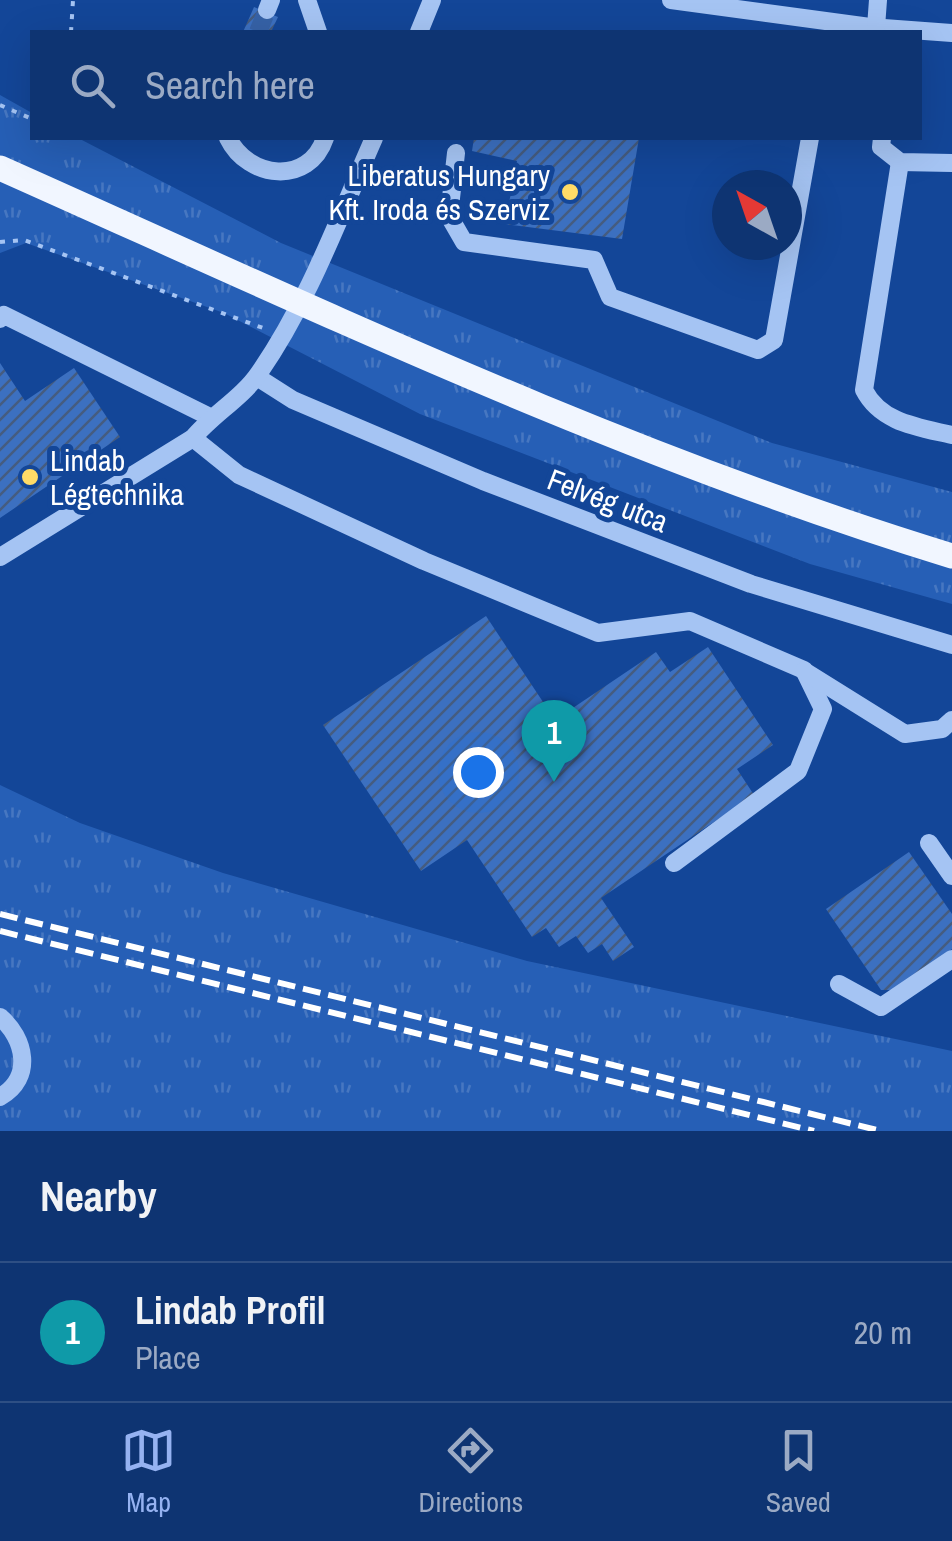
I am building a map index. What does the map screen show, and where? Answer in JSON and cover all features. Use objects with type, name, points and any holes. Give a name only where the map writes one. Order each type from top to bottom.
[{"type":"main road","points":[[0,168],[598,429],[841,521],[952,556]]},
{"type":"lane","points":[[307,0],[317,30]]},
{"type":"lane","points":[[420,30],[432,0]]},
{"type":"lane","points":[[671,0],[829,27],[887,29],[878,0]]},
{"type":"lane","points":[[922,31],[952,33]]},
{"type":"lane","points":[[229,140],[234,150],[251,163],[280,174],[294,172],[310,162],[324,140]]},
{"type":"lane","points":[[0,556],[193,438],[210,417],[257,376],[302,302],[373,140]]},
{"type":"lane","points":[[456,153],[449,216],[464,242],[594,260],[610,297],[758,350],[774,340],[810,140]]},
{"type":"lane","points":[[882,140],[882,147],[900,162],[952,163]]},
{"type":"lane","points":[[900,162],[864,390],[872,405],[903,424],[952,435]]},
{"type":"lane","points":[[0,318],[4,316],[210,417]]},
{"type":"lane","name":"Felvég utca","points":[[257,376],[292,400],[483,482],[751,584],[952,645]]},
{"type":"lane","points":[[193,438],[239,475],[424,561],[598,633],[690,621],[804,670],[905,734],[942,729],[952,720]]},
{"type":"lane","points":[[674,863],[798,771],[823,709],[804,670]]},
{"type":"lane","points":[[929,843],[952,876]]},
{"type":"lane","points":[[839,984],[881,1007],[952,959]]},
{"type":"lane","points":[[0,1017],[18,1035],[24,1056],[21,1075],[0,1097]]},
{"type":"path","points":[[71,30],[73,0]]},
{"type":"path","points":[[0,105],[30,118]]},
{"type":"path","points":[[0,242],[24,240],[252,322],[281,338]]},
{"type":"green space","points":[[0,95],[30,112],[30,140],[82,140],[281,243],[772,443],[952,492],[952,604],[810,564],[420,414],[224,313],[26,243],[0,253]]},
{"type":"green space","points":[[0,785],[80,823],[223,873],[527,961],[952,1051],[952,1131],[0,1131]]},
{"type":"building","points":[[254,7],[278,17],[272,30],[244,30]]},
{"type":"building","name":"Liberatus Hungary Kft. Iroda és Szerviz","points":[[474,140],[639,140],[622,239],[505,224],[517,161],[472,151]]},
{"type":"building","name":"Lindab Légtechnika","points":[[0,363],[25,401],[74,368],[120,437],[0,518]]},
{"type":"building","points":[[486,616],[555,720],[656,652],[670,672],[708,647],[773,745],[737,769],[754,795],[601,898],[634,947],[613,961],[602,944],[588,953],[576,936],[559,947],[546,928],[532,937],[467,840],[421,871],[323,725]]},
{"type":"building","points":[[909,852],[952,914],[952,949],[895,990],[881,990],[826,909]]},
{"type":"tunnel","points":[[259,30],[267,10]]},
{"type":"railway","points":[[0,914],[881,1131]]},
{"type":"railway","points":[[0,931],[814,1131]]},
{"type":"place","name":"Liberatus Hungary Kft. Iroda és Szerviz","points":[[570,192]]},
{"type":"place","name":"Lindab Légtechnika","points":[[30,477]]},
{"type":"place","name":"Lindab Profil","points":[[554,782]]}]
